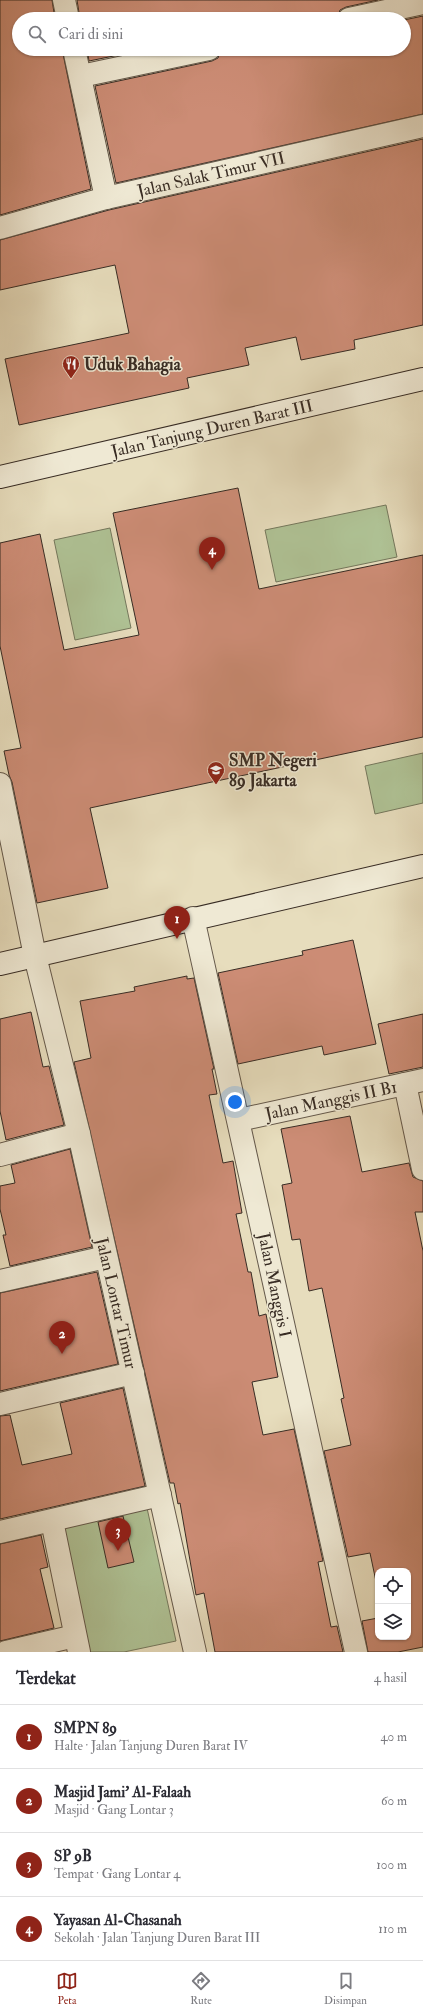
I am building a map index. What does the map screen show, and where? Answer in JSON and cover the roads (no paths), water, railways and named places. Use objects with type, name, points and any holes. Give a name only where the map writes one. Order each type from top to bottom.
[{"type":"street","points":[[64,0],[67,12]]},
{"type":"street","points":[[381,12],[423,3]]},
{"type":"street","points":[[76,56],[106,198]]},
{"type":"street","points":[[80,76],[176,56]]},
{"type":"street","name":"Jalan Salak Timur VII","points":[[0,228],[106,198],[423,126]]},
{"type":"street","name":"Jalan Tanjung Duren Barat III","points":[[1,472],[423,379]]},
{"type":"street","name":"Jalan Lontar Timur","points":[[0,784],[35,956],[79,1134],[195,1652]]},
{"type":"street","points":[[0,964],[193,918],[423,866]]},
{"type":"street","name":"Jalan Manggis I","points":[[193,918],[356,1652]]},
{"type":"street","points":[[414,1082],[423,1169]]},
{"type":"street","name":"Jalan Manggis II B1","points":[[238,1120],[414,1082]]},
{"type":"street","points":[[0,1155],[79,1134]]},
{"type":"street","points":[[0,1281],[106,1257]]},
{"type":"street","points":[[0,1404],[133,1373]]},
{"type":"street","points":[[0,1532],[160,1495]]},
{"type":"street","points":[[6,1652],[77,1644],[52,1521]]},
{"type":"place","name":"Uduk Bahagia","points":[[71,379]]},
{"type":"place","name":"Yayasan Al-Chasanah","points":[[212,570]]},
{"type":"place","name":"SMP Negeri 89 Jakarta","points":[[216,785]]},
{"type":"place","name":"SMPN 89","points":[[177,939]]},
{"type":"place","name":"Masjid Jami' Al-Falaah","points":[[62,1354]]},
{"type":"place","name":"SP 9B","points":[[118,1551]]}]
